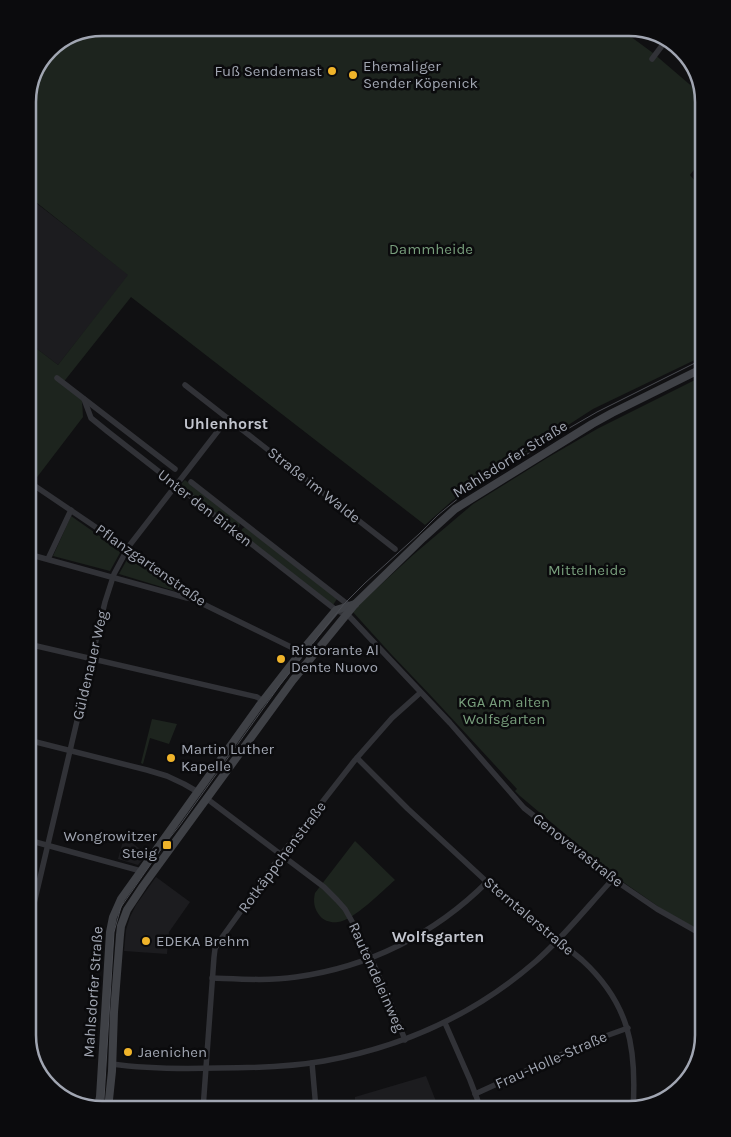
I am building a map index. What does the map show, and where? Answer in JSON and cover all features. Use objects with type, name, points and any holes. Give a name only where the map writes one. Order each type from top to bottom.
[{"type":"main road","name":"Mahlsdorfer Straße","points":[[109,1101],[121,926],[131,903],[293,680],[352,606],[444,519],[468,500],[612,412],[695,372]]},
{"type":"main road","name":"Mahlsdorfer Straße","points":[[99,1101],[111,924],[121,899],[263,701],[301,652],[336,610],[352,606]]},
{"type":"main road","points":[[198,792],[206,798]]},
{"type":"main road","points":[[141,871],[149,877]]},
{"type":"main road","points":[[102,1063],[112,1064]]},
{"type":"street","points":[[652,59],[662,45]]},
{"type":"street","name":"Unter den Birken","points":[[57,378],[175,469]]},
{"type":"street","name":"Straße im Walde","points":[[185,385],[395,549]]},
{"type":"street","name":"Unter den Birken","points":[[84,399],[91,418],[336,610],[346,615]]},
{"type":"street","name":"Güldenauer Weg","points":[[36,891],[91,659],[113,577],[128,549],[228,418]]},
{"type":"street","name":"Unter den Birken","points":[[191,482],[352,606]]},
{"type":"street","name":"Pflanzgartenstraße","points":[[36,487],[128,549],[189,594],[193,599],[301,652]]},
{"type":"street","points":[[48,559],[71,510]]},
{"type":"street","points":[[36,556],[193,599]]},
{"type":"street","name":"Genovevastraße","points":[[346,615],[455,729],[524,808],[561,841],[613,879],[657,909],[695,930]]},
{"type":"street","points":[[36,646],[257,697],[263,701]]},
{"type":"street","name":"Rotkäppchenstraße","points":[[203,1101],[212,978],[215,949],[218,943],[281,855],[357,758],[392,718],[420,693]]},
{"type":"street","points":[[36,742],[167,776],[198,792]]},
{"type":"street","name":"Sterntalerstraße","points":[[357,758],[408,809],[487,882],[586,964],[606,986],[628,1028],[633,1065],[633,1100]]},
{"type":"street","name":"Rautendeleinweg","points":[[206,798],[324,887],[338,900],[352,920],[371,958],[405,1040]]},
{"type":"street","points":[[36,842],[141,871]]},
{"type":"street","points":[[112,1064],[183,1068],[241,1068],[312,1063],[358,1054],[405,1040],[444,1023],[483,1001],[511,981],[535,962],[557,940],[613,879]]},
{"type":"street","points":[[212,978],[253,980],[295,977],[320,973],[371,958],[403,944],[434,926],[461,906],[487,882]]},
{"type":"street","points":[[444,1023],[464,1064],[478,1101]]},
{"type":"street","name":"Frau-Holle-Straße","points":[[476,1094],[589,1042],[628,1028]]},
{"type":"street","points":[[312,1063],[315,1101]]},
{"type":"shaded area","points":[[36,203],[129,275],[58,365],[36,348]]},
{"type":"shaded area","points":[[124,837],[147,854],[138,865],[118,859]]},
{"type":"shaded area","points":[[156,877],[190,902],[169,932],[167,954],[124,951],[126,930],[130,917],[136,905]]},
{"type":"shaded area","points":[[426,1076],[436,1101],[355,1101],[355,1097]]},
{"type":"green space","name":"Dammheide","points":[[102,36],[630,36],[693,88],[695,168],[690,175],[695,181],[695,360],[593,409],[467,490],[425,525],[131,297],[62,384],[82,400],[83,417],[36,479],[36,348],[58,365],[128,275],[36,202],[36,98],[38,85],[50,62],[66,47],[77,41]]},
{"type":"green space","name":"Mittelheide","points":[[695,380],[695,928],[666,912],[616,877],[520,796],[515,791],[517,789],[352,611],[413,555],[473,504],[597,429]]},
{"type":"green space","points":[[185,480],[240,523],[239,527],[235,528],[180,485]]},
{"type":"green space","points":[[71,516],[121,551],[110,571],[53,556]]},
{"type":"green space","points":[[245,527],[337,599],[333,605],[241,533]]},
{"type":"green space","points":[[130,555],[176,589],[175,591],[119,574]]},
{"type":"green space","points":[[152,719],[177,724],[169,744],[150,738],[143,764],[141,763]]},
{"type":"green space","points":[[355,841],[395,880],[352,916],[338,922],[328,921],[322,918],[316,911],[315,893]]},
{"type":"tram line","points":[[104,1101],[114,932],[121,907],[280,685],[344,604],[438,515],[466,492],[597,412],[695,363]]},
{"type":"place","name":"Fuß Sendemast","points":[[332,71]]},
{"type":"place","name":"Ehemaliger Sender Köpenick","points":[[353,75]]},
{"type":"place","name":"Ristorante Al Dente Nuovo","points":[[281,659]]},
{"type":"place","name":"Martin Luther Kapelle","points":[[171,758]]},
{"type":"place","name":"Wongrowitzer Steig","points":[[167,845]]},
{"type":"place","name":"EDEKA Brehm","points":[[146,941]]},
{"type":"place","name":"Jaenichen","points":[[128,1052]]},
{"type":"district","name":"Uhlenhorst","points":[[226,423]]},
{"type":"district","name":"Wolfsgarten","points":[[438,936]]},
{"type":"park label","name":"KGA Am alten Wolfsgarten","points":[[504,710]]}]
